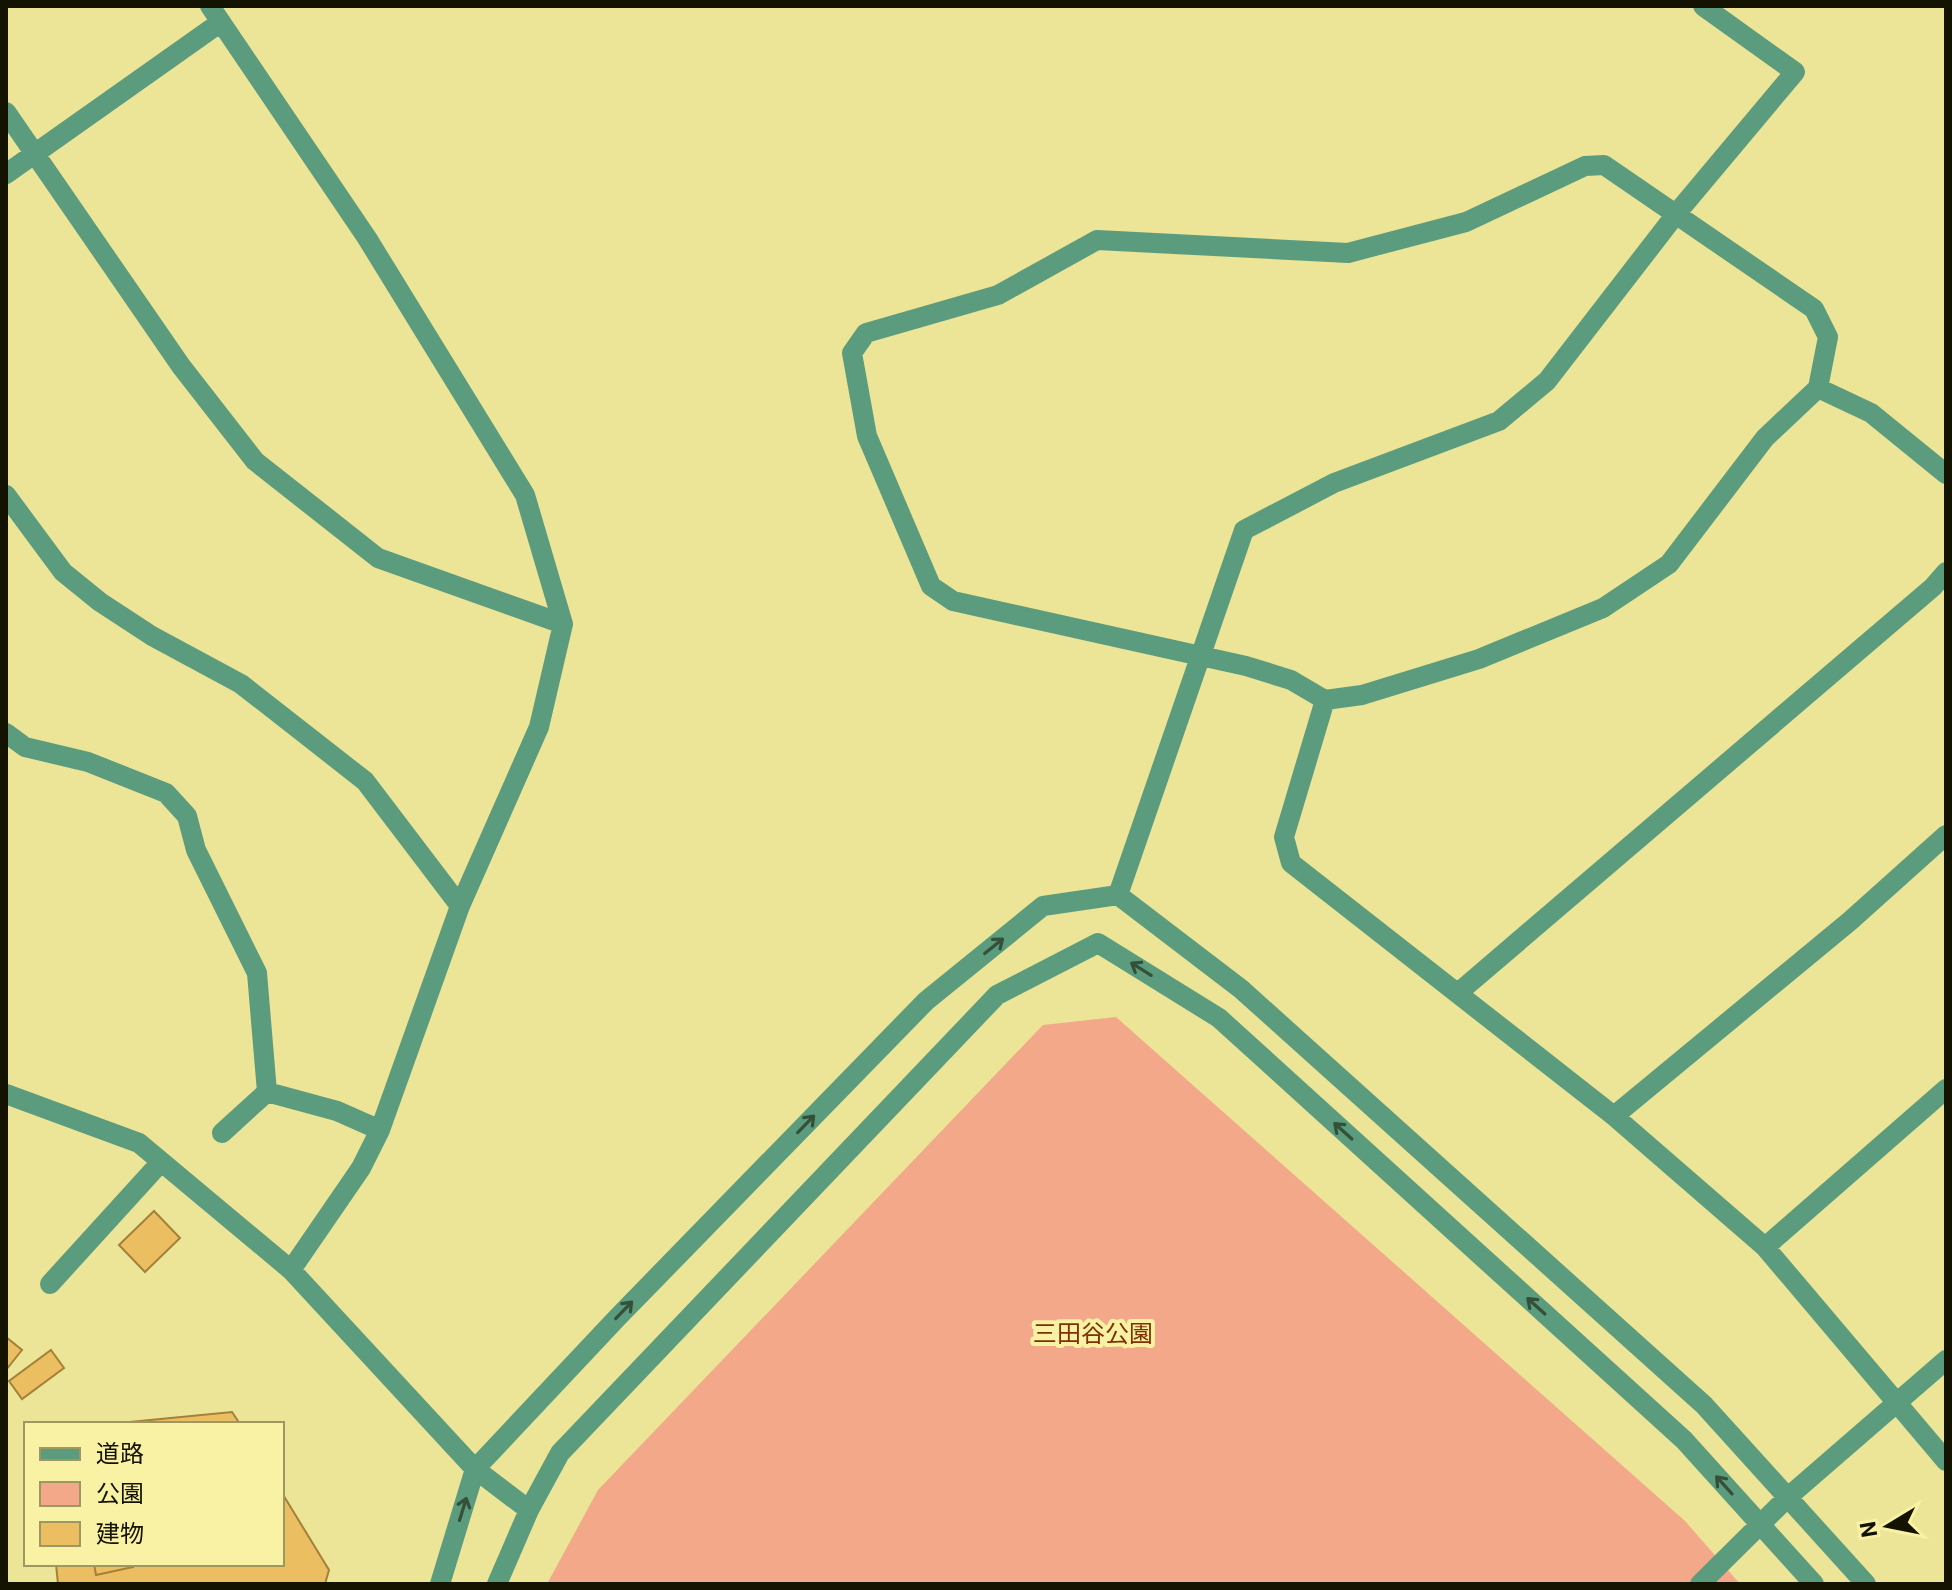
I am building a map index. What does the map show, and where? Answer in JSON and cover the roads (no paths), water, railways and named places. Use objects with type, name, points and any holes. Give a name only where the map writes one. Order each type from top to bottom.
[{"type":"street","points":[[1118,895],[1244,530],[1334,483],[1499,421],[1547,381],[1676,214],[1795,72],[1703,6]]},
{"type":"street","points":[[6,174],[36,155],[215,14],[367,238],[525,495],[563,624],[539,727],[460,906],[380,1130],[361,1168],[291,1270]]},
{"type":"street","points":[[6,112],[181,366],[255,461],[378,558],[563,624]]},
{"type":"street","points":[[1604,165],[1814,309],[1828,337],[1818,388],[1765,438],[1669,564],[1603,608],[1479,659],[1362,695],[1325,700],[1291,680],[953,601],[931,586],[867,436],[852,353],[866,333],[998,295],[1097,240],[1348,253],[1466,222],[1585,166],[1604,165]]},
{"type":"street","points":[[1818,388],[1871,413],[1946,474]]},
{"type":"street","points":[[6,495],[63,572],[100,602],[152,636],[241,684],[365,781],[460,906]]},
{"type":"street","points":[[1459,992],[1933,587],[1946,572]]},
{"type":"street","points":[[1325,700],[1284,837],[1291,863],[1614,1116],[1765,1247],[1946,1461]]},
{"type":"street","points":[[6,733],[25,747],[88,762],[166,793],[187,816],[196,850],[257,973],[267,1092]]},
{"type":"street","points":[[1614,1116],[1850,921],[1946,835]]},
{"type":"street","points":[[440,1584],[475,1469],[926,1001],[1043,906],[1118,895],[1241,989],[1704,1405],[1866,1584]]},
{"type":"street","points":[[497,1584],[529,1510],[560,1453],[997,995],[1098,943],[1219,1018],[1684,1440],[1814,1584]]},
{"type":"street","points":[[1765,1247],[1946,1089]]},
{"type":"street","points":[[267,1092],[337,1111],[380,1130]]},
{"type":"street","points":[[222,1133],[267,1092]]},
{"type":"street","points":[[6,1094],[139,1143],[291,1270],[475,1469],[529,1510]]},
{"type":"street","points":[[50,1284],[161,1162]]},
{"type":"street","points":[[1700,1584],[1788,1497],[1946,1360]]},
{"type":"park label","name":"三田谷公園","points":[[1093,1334]]}]
